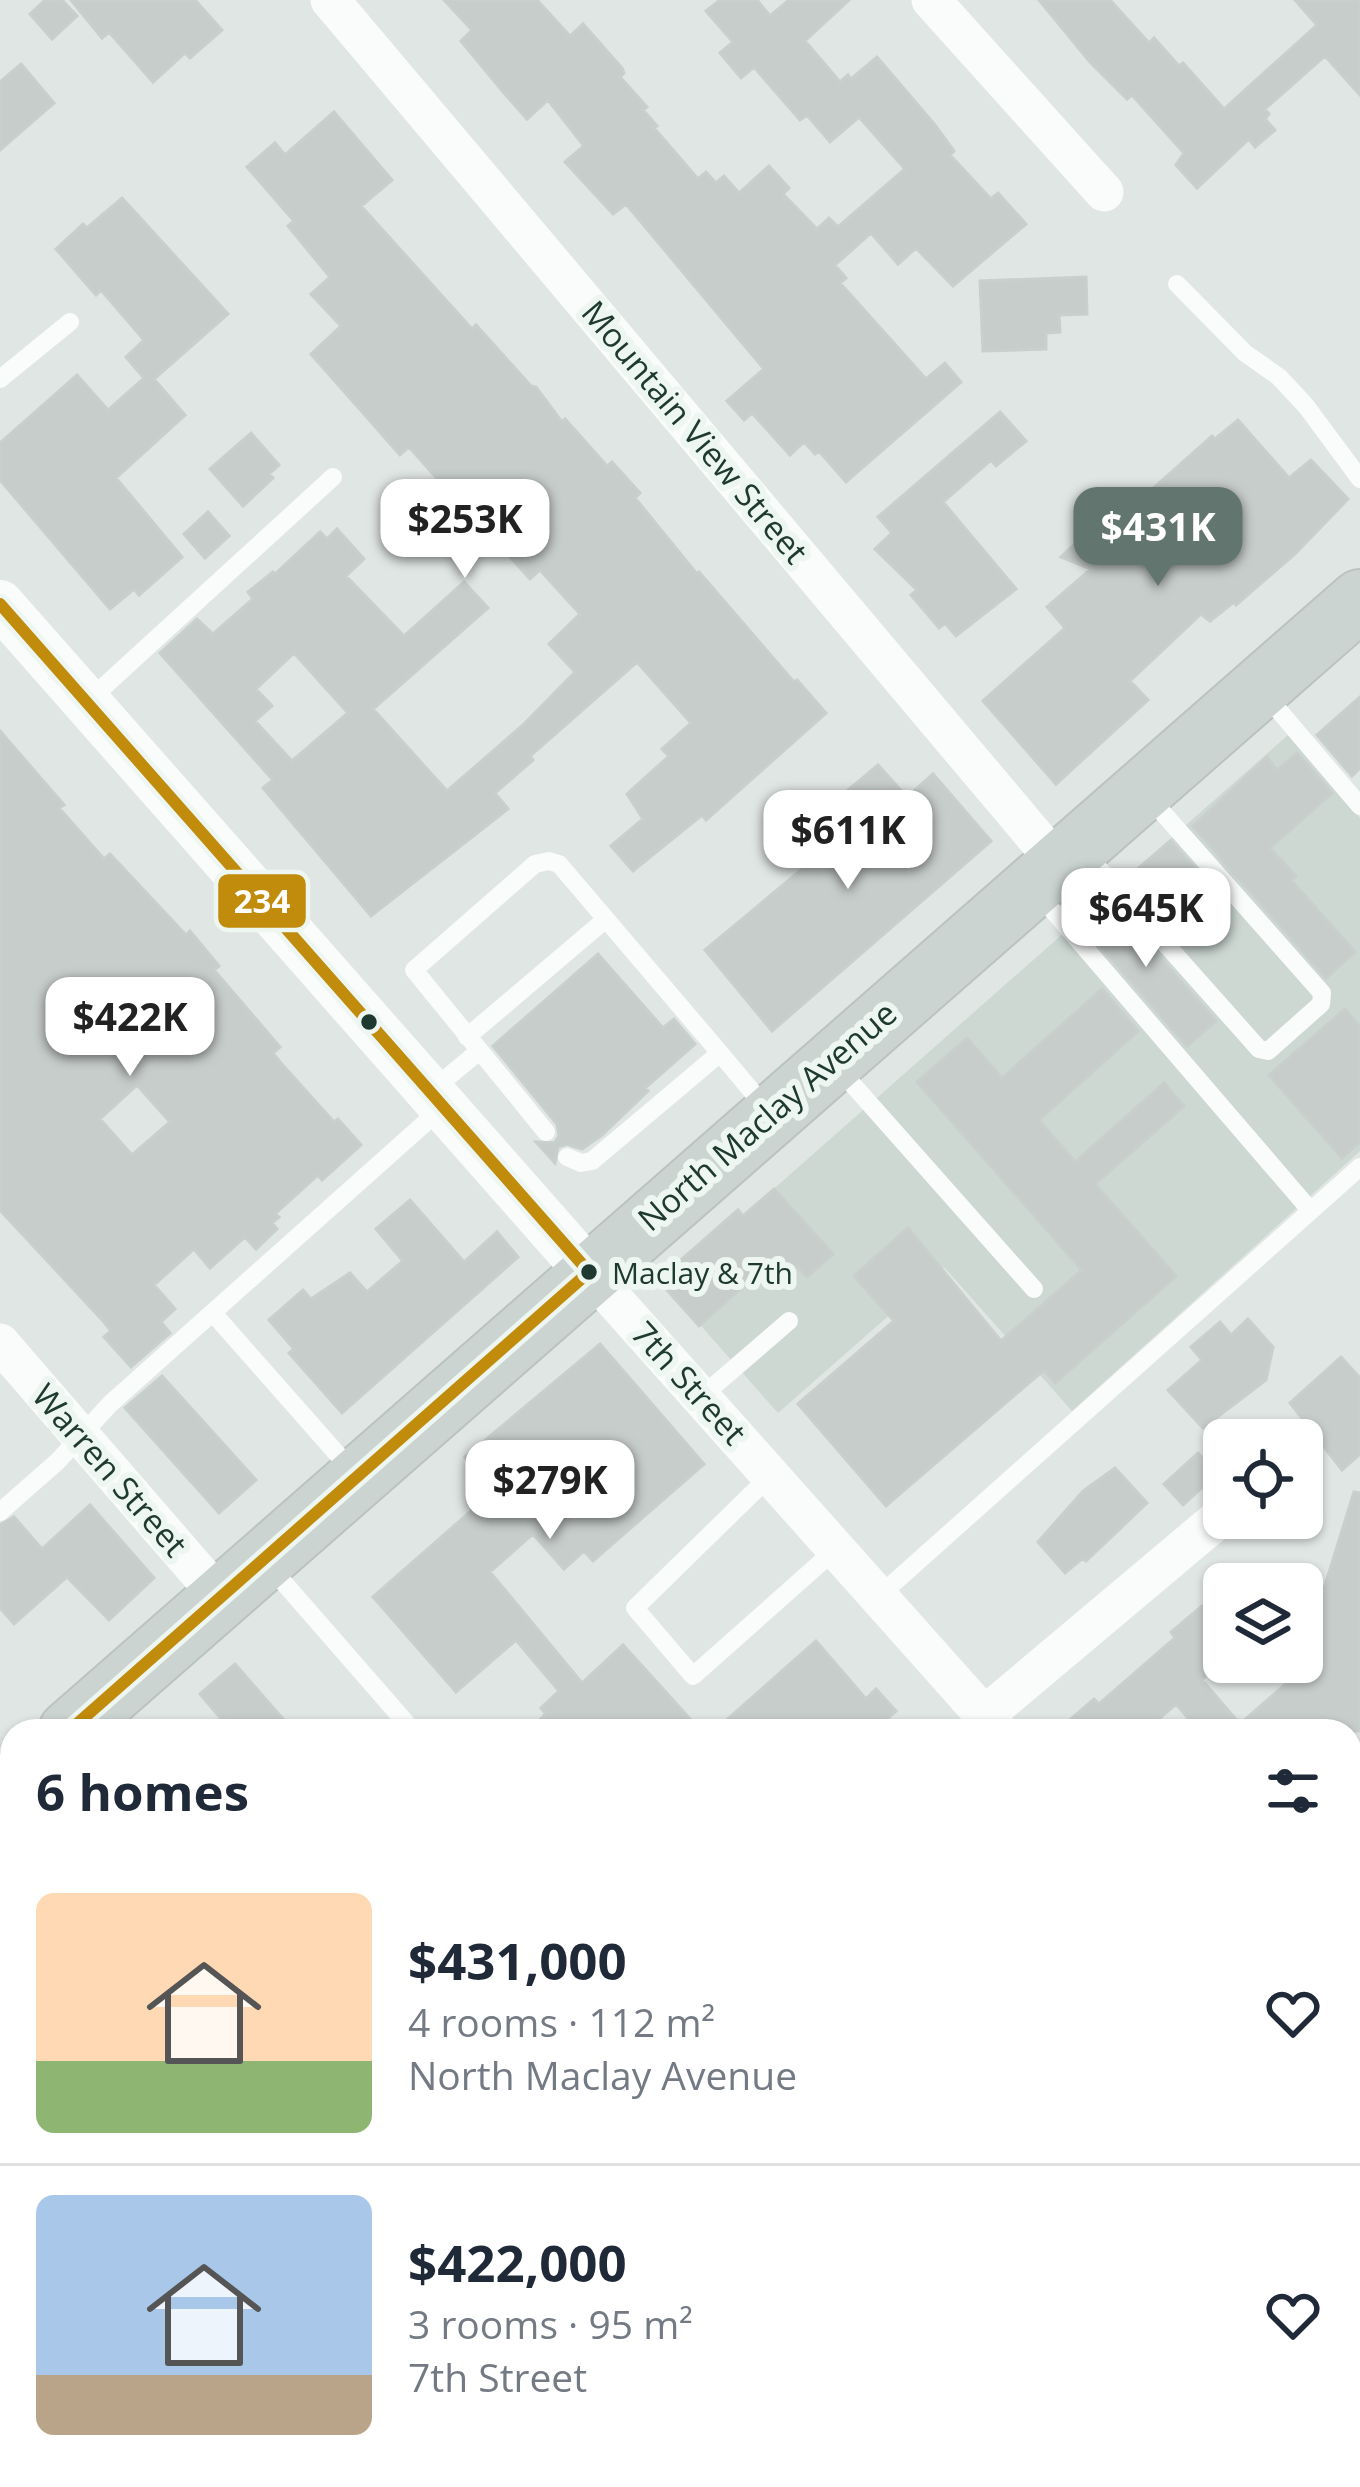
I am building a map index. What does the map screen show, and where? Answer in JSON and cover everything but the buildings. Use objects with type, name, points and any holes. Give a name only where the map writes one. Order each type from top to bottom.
[{"type":"main road","name":"North Maclay Avenue","points":[[83,1719],[1360,600]]},
{"type":"street","name":"Mountain View Street","points":[[330,0],[1057,866]]},
{"type":"street","points":[[931,0],[1104,192]]},
{"type":"street","name":"7th Street","points":[[0,604],[987,1719]]},
{"type":"street","name":"Warren Street","points":[[0,1342],[82,1436],[242,1578]]},
{"type":"street","points":[[997,1719],[1203,1533]]},
{"type":"lane","points":[[1177,284],[1245,353],[1280,377],[1360,479]]},
{"type":"lane","points":[[0,379],[70,322]]},
{"type":"lane","points":[[87,702],[333,477]]},
{"type":"lane","points":[[1259,688],[1360,806]]},
{"type":"lane","points":[[1057,866],[1258,1049],[1268,1051],[1321,1004],[1322,993],[1143,791]]},
{"type":"lane","points":[[546,1132],[414,970],[535,864],[549,861],[559,864],[770,1113]]},
{"type":"lane","points":[[1057,866],[1311,1210]]},
{"type":"lane","points":[[0,1512],[437,1099],[473,1045],[606,919]]},
{"type":"lane","points":[[567,1156],[581,1163],[592,1161],[720,1053]]},
{"type":"lane","points":[[831,1060],[1034,1289]]},
{"type":"lane","points":[[879,1596],[1360,1167]]},
{"type":"lane","points":[[213,1313],[357,1477]]},
{"type":"lane","points":[[701,1397],[788,1321]]},
{"type":"lane","points":[[771,1475],[635,1608],[693,1676],[836,1549]]},
{"type":"lane","points":[[242,1578],[401,1719]]},
{"type":"shaded area","points":[[1288,735],[1360,818],[1360,1151],[1072,1411],[944,1267],[778,1413],[665,1285]]},
{"type":"transit line","name":"234","points":[[0,604],[589,1272],[83,1719]]},
{"type":"place","name":"Maclay & 7th","points":[[589,1272]]}]
